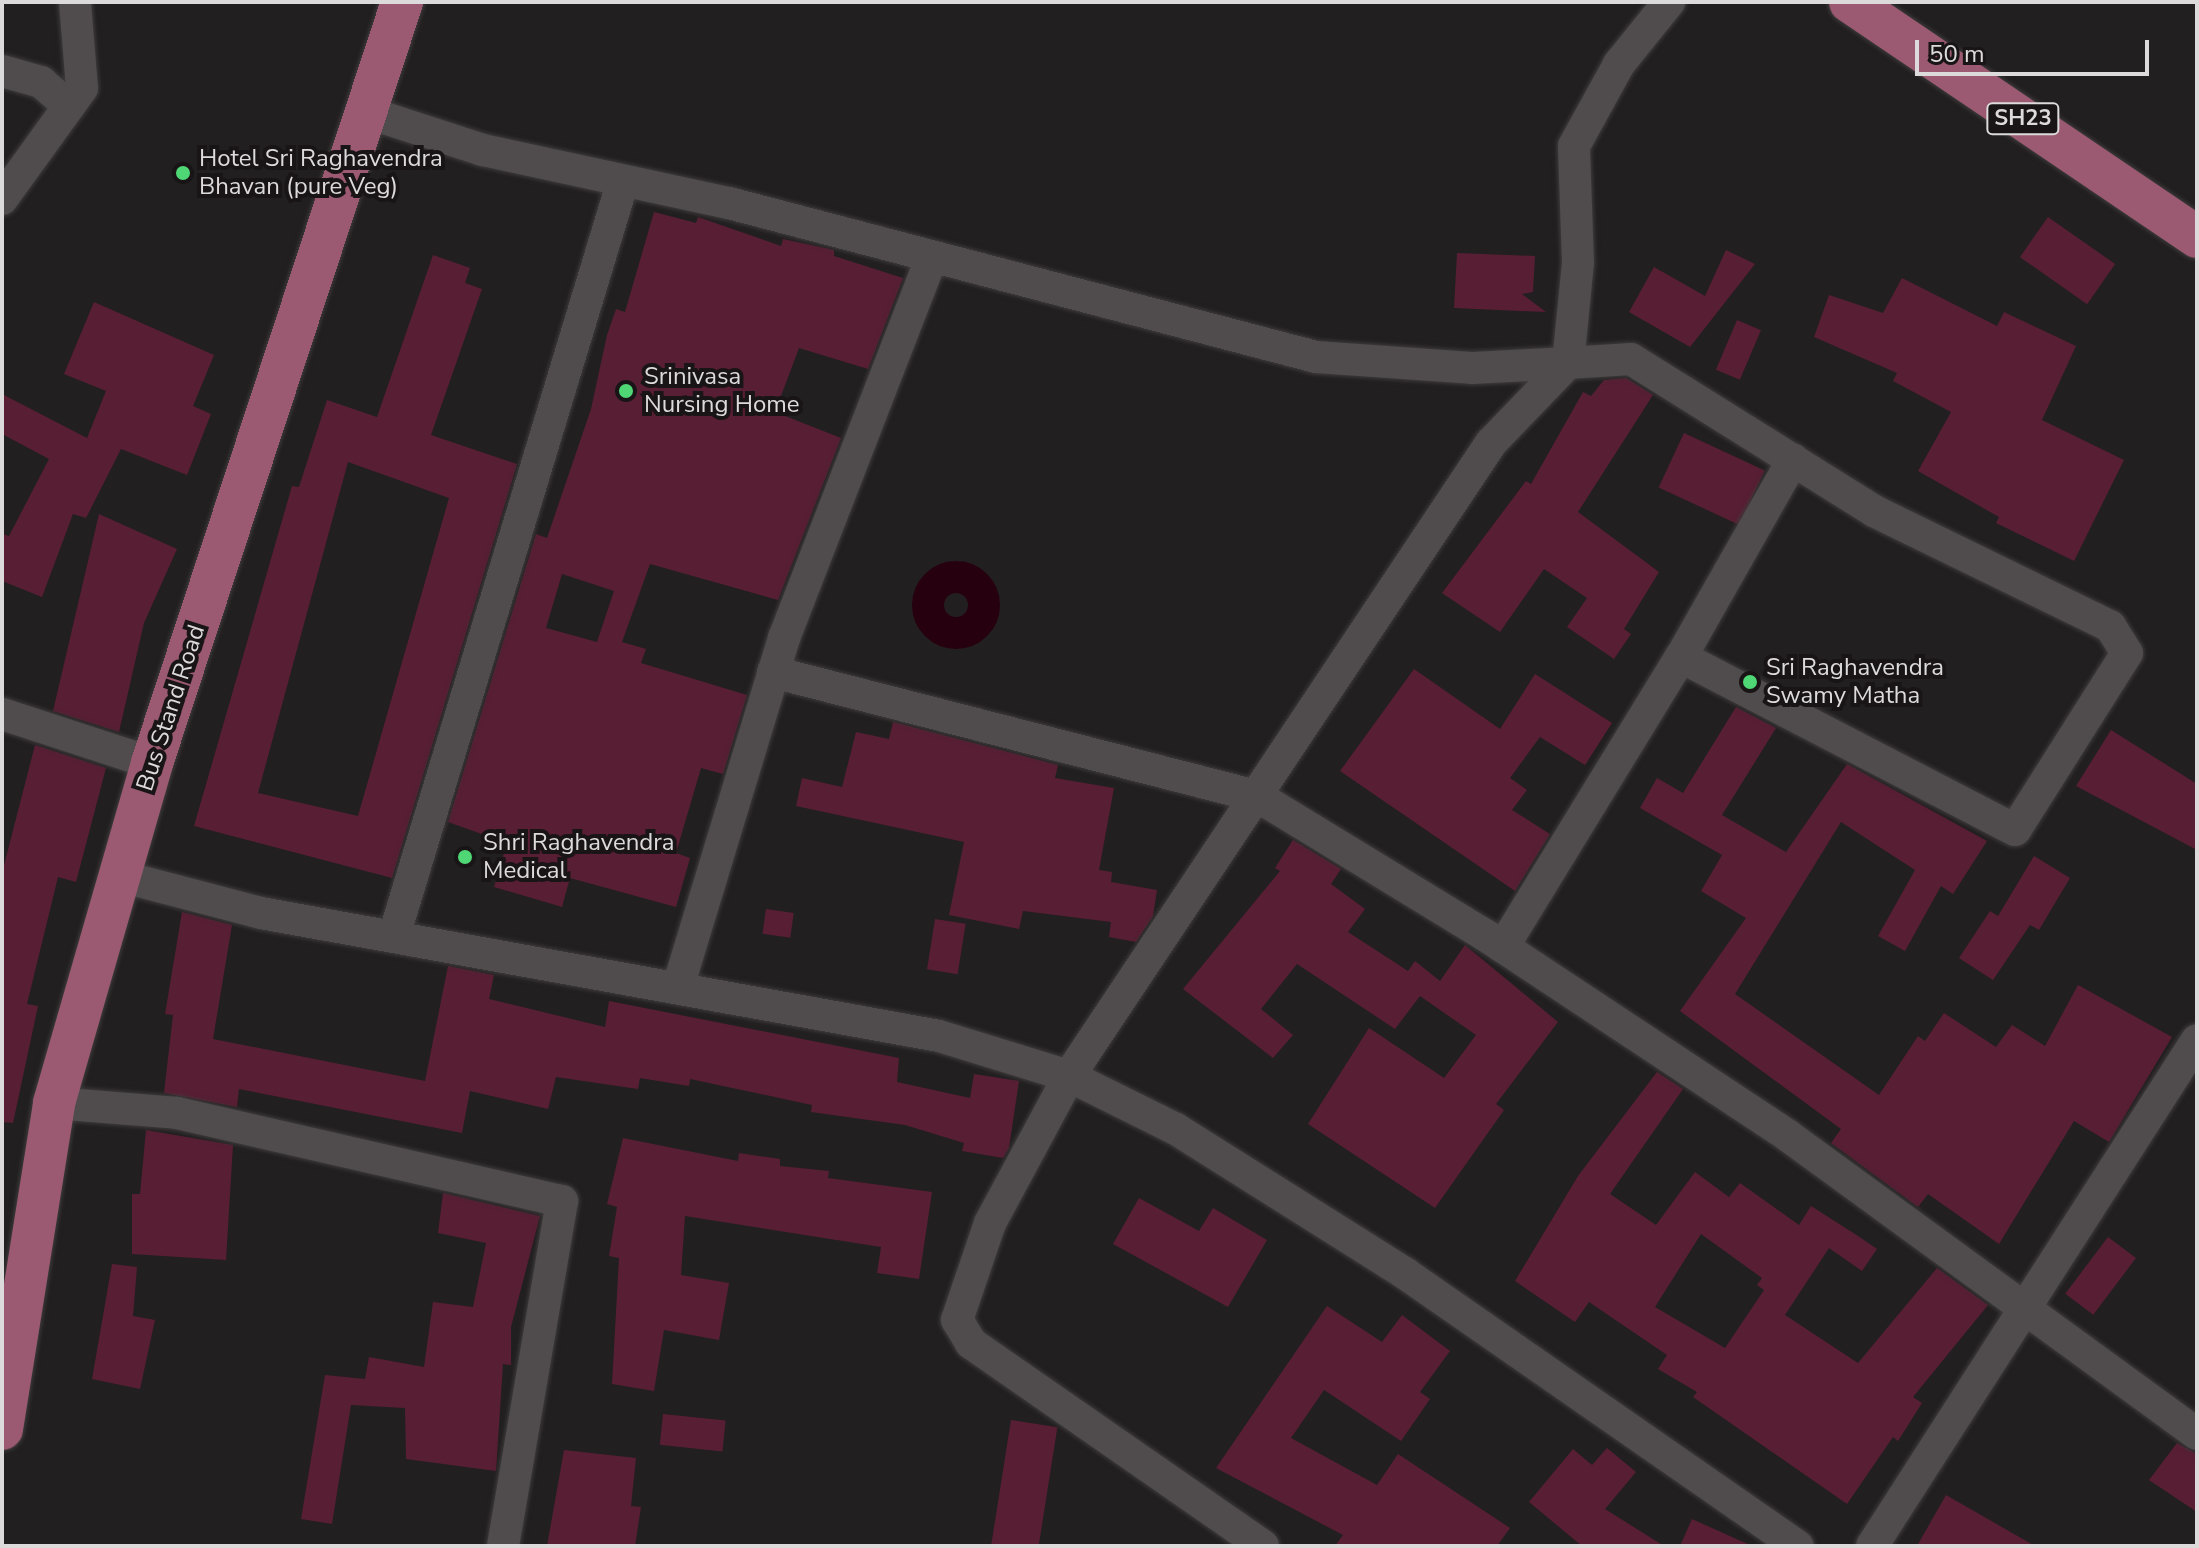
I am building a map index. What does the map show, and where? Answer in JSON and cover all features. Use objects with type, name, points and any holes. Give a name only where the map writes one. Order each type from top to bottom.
[{"type":"main road","name":"Bus Stand Road","points":[[2,1429],[54,1103],[152,763],[402,2]]},
{"type":"main road","name":"SH23","points":[[1850,2],[2197,237]]},
{"type":"street","points":[[2,199],[82,88],[75,2]]},
{"type":"street","points":[[1263,1546],[971,1343],[957,1320],[990,1223],[1069,1076],[1491,443],[1568,363],[1578,263],[1574,146],[1619,64],[1669,2]]},
{"type":"street","points":[[2,71],[41,82],[69,106]]},
{"type":"street","points":[[366,112],[622,184],[729,203],[931,259],[1316,357],[1472,368],[1631,359],[1874,511],[2110,626],[2127,653],[2015,830],[1681,657]]},
{"type":"street","points":[[394,936],[622,184]]},
{"type":"street","points":[[678,987],[773,672],[931,259]]},
{"type":"street","points":[[1503,947],[1681,657],[1793,460]]},
{"type":"street","points":[[773,672],[1257,796],[1503,947],[1787,1135],[2026,1313],[2197,1434]]},
{"type":"street","points":[[2,714],[152,763]]},
{"type":"street","points":[[120,876],[261,913],[939,1036],[1069,1076],[1176,1129],[1406,1274],[1798,1546]]},
{"type":"street","points":[[1872,1546],[2026,1313],[2197,1040]]},
{"type":"street","points":[[54,1103],[177,1113],[562,1201],[503,1546]]},
{"type":"building","points":[[654,212],[696,223],[698,217],[781,246],[783,239],[834,250],[834,256],[903,278],[868,369],[799,348],[775,412],[841,438],[778,600],[650,564],[622,642],[646,649],[641,663],[747,695],[723,774],[701,768],[676,853],[690,858],[676,907],[570,878],[562,907],[494,887],[507,843],[448,822],[536,534],[547,538],[591,409],[607,335],[616,309],[625,312]],"holes":[[[562,574],[614,591],[597,642],[546,628]]]},
{"type":"building","points":[[2048,217],[2115,264],[2087,304],[2020,257]]},
{"type":"building","points":[[1726,250],[1755,264],[1690,347],[1629,312],[1654,267],[1705,296]]},
{"type":"building","points":[[1457,253],[1535,256],[1533,292],[1522,294],[1546,312],[1454,308]]},
{"type":"building","points":[[433,255],[470,268],[465,283],[482,289],[431,435],[517,464],[392,878],[194,826],[292,486],[299,487],[327,400],[377,417]],"holes":[[[348,462],[449,498],[358,816],[258,793]]]},
{"type":"building","points":[[1902,278],[1997,326],[2004,312],[2076,346],[2042,420],[2124,460],[2074,561],[1996,523],[1999,517],[1918,471],[1951,412],[1893,381],[1897,373],[1814,337],[1829,295],[1883,313]]},
{"type":"building","points":[[94,302],[214,355],[193,406],[211,414],[187,475],[121,449],[86,518],[73,514],[42,597],[2,581],[2,534],[9,536],[49,459],[2,434],[2,394],[87,438],[106,391],[64,374]]},
{"type":"building","points":[[1737,320],[1761,330],[1740,380],[1716,370]]},
{"type":"building","points":[[1626,378],[1653,395],[1578,512],[1659,572],[1624,629],[1631,634],[1614,659],[1567,627],[1587,598],[1544,569],[1500,632],[1442,593],[1526,481],[1531,484],[1583,392],[1591,396],[1604,380]]},
{"type":"building","points":[[1684,433],[1765,471],[1739,525],[1659,487]]},
{"type":"building","points":[[99,514],[177,549],[144,623],[119,732],[53,711]]},
{"type":"building","points":[[1414,669],[1500,729],[1535,674],[1612,723],[1585,765],[1540,737],[1510,778],[1527,790],[1512,810],[1550,834],[1515,891],[1340,771]]},
{"type":"building","points":[[1736,707],[1776,728],[1722,815],[1786,852],[1847,764],[1987,841],[1953,894],[1941,886],[1905,951],[1878,936],[1915,870],[1841,822],[1735,994],[1879,1095],[1918,1036],[1925,1041],[1944,1013],[1996,1047],[2012,1025],[2045,1046],[2078,985],[2172,1037],[2109,1142],[2074,1121],[1999,1244],[1928,1194],[1918,1207],[1831,1143],[1841,1129],[1680,1011],[1746,918],[1701,891],[1722,855],[1640,808],[1657,778],[1683,793]]},
{"type":"building","points":[[893,722],[1058,765],[1055,778],[1114,788],[1099,870],[1112,872],[1111,882],[1157,890],[1153,916],[1136,942],[1109,937],[1111,922],[1023,911],[1019,929],[949,915],[964,842],[796,806],[802,778],[842,787],[856,732],[889,739]]},
{"type":"building","points":[[2111,730],[2197,784],[2197,850],[2076,786]]},
{"type":"building","points":[[35,745],[106,768],[76,882],[58,877],[27,1004],[38,1006],[13,1123],[2,1122],[2,873]]},
{"type":"building","points":[[1293,840],[1341,869],[1331,884],[1365,909],[1348,932],[1408,971],[1415,961],[1440,981],[1465,945],[1558,1022],[1496,1104],[1504,1110],[1435,1208],[1308,1124],[1369,1028],[1444,1078],[1476,1035],[1420,996],[1395,1029],[1297,964],[1261,1009],[1293,1035],[1273,1058],[1183,989],[1280,871],[1275,868]]},
{"type":"building","points":[[2034,856],[2070,878],[2039,930],[2030,925],[1993,980],[1959,958],[1990,911],[1998,916]]},
{"type":"building","points":[[766,909],[794,913],[790,938],[763,934]]},
{"type":"building","points":[[182,912],[232,925],[213,1039],[425,1081],[448,966],[494,975],[489,999],[605,1027],[609,1001],[899,1058],[897,1082],[970,1098],[974,1074],[1019,1081],[1009,1148],[1003,1158],[962,1151],[964,1143],[905,1125],[811,1112],[812,1105],[690,1079],[689,1086],[640,1078],[638,1089],[556,1077],[548,1109],[470,1091],[462,1133],[239,1089],[237,1107],[164,1093],[173,1015],[165,1014]]},
{"type":"building","points":[[935,919],[966,924],[958,974],[927,969]]},
{"type":"building","points":[[1657,1072],[1683,1089],[1610,1194],[1656,1225],[1695,1172],[1729,1197],[1740,1183],[1799,1225],[1811,1206],[1858,1236],[1877,1249],[1862,1271],[1829,1248],[1785,1315],[1858,1363],[1937,1268],[1988,1305],[1913,1397],[1922,1403],[1898,1441],[1893,1437],[1847,1504],[1693,1397],[1697,1392],[1658,1369],[1667,1355],[1589,1302],[1575,1322],[1515,1281],[1578,1176]],"holes":[[[1701,1234],[1762,1278],[1757,1285],[1764,1290],[1725,1348],[1655,1307]]]},
{"type":"building","points":[[146,1130],[233,1145],[226,1260],[132,1254],[132,1194],[140,1194]]},
{"type":"building","points":[[623,1138],[738,1161],[739,1153],[780,1159],[780,1166],[829,1171],[828,1178],[932,1192],[919,1279],[877,1273],[881,1247],[685,1216],[681,1275],[729,1283],[719,1340],[664,1330],[654,1391],[612,1384],[619,1258],[609,1256],[617,1207],[607,1204]]},
{"type":"building","points":[[443,1193],[540,1216],[511,1327],[511,1365],[503,1364],[496,1471],[406,1459],[405,1408],[351,1405],[332,1524],[301,1519],[325,1375],[365,1379],[369,1357],[424,1367],[433,1302],[473,1307],[486,1243],[438,1233]]},
{"type":"building","points":[[1139,1198],[1199,1231],[1213,1208],[1267,1240],[1228,1307],[1113,1244]]},
{"type":"building","points":[[2108,1237],[2136,1258],[2093,1315],[2065,1294]]},
{"type":"building","points":[[112,1264],[137,1267],[133,1316],[155,1320],[140,1389],[92,1379]]},
{"type":"building","points":[[1327,1306],[1382,1342],[1402,1315],[1450,1351],[1420,1392],[1430,1399],[1401,1441],[1324,1390],[1291,1438],[1377,1485],[1398,1454],[1510,1528],[1497,1546],[1335,1546],[1343,1535],[1216,1468]]},
{"type":"building","points":[[663,1414],[726,1421],[722,1451],[660,1445]]},
{"type":"building","points":[[1011,1420],[1057,1427],[1039,1546],[991,1546]]},
{"type":"building","points":[[2177,1443],[2197,1454],[2197,1512],[2149,1480]]},
{"type":"building","points":[[1607,1448],[1636,1472],[1605,1509],[1664,1546],[1582,1546],[1529,1502],[1573,1449],[1592,1465]]},
{"type":"building","points":[[564,1450],[636,1458],[631,1506],[641,1507],[635,1546],[547,1546]]},
{"type":"building","points":[[1946,1495],[2035,1546],[1917,1546]]},
{"type":"building","points":[[1692,1519],[1752,1546],[1680,1546]]},
{"type":"waterway","points":[[956,577],[976,585],[984,605],[976,625],[956,633],[936,625],[928,605],[936,585],[956,577]]},
{"type":"place","name":"Hotel Sri Raghavendra Bhavan (pure Veg)","points":[[183,173]]},
{"type":"place","name":"Srinivasa Nursing Home","points":[[626,391]]},
{"type":"place","name":"Sri Raghavendra Swamy Matha","points":[[1750,682]]},
{"type":"place","name":"Shri Raghavendra Medical","points":[[465,857]]}]
